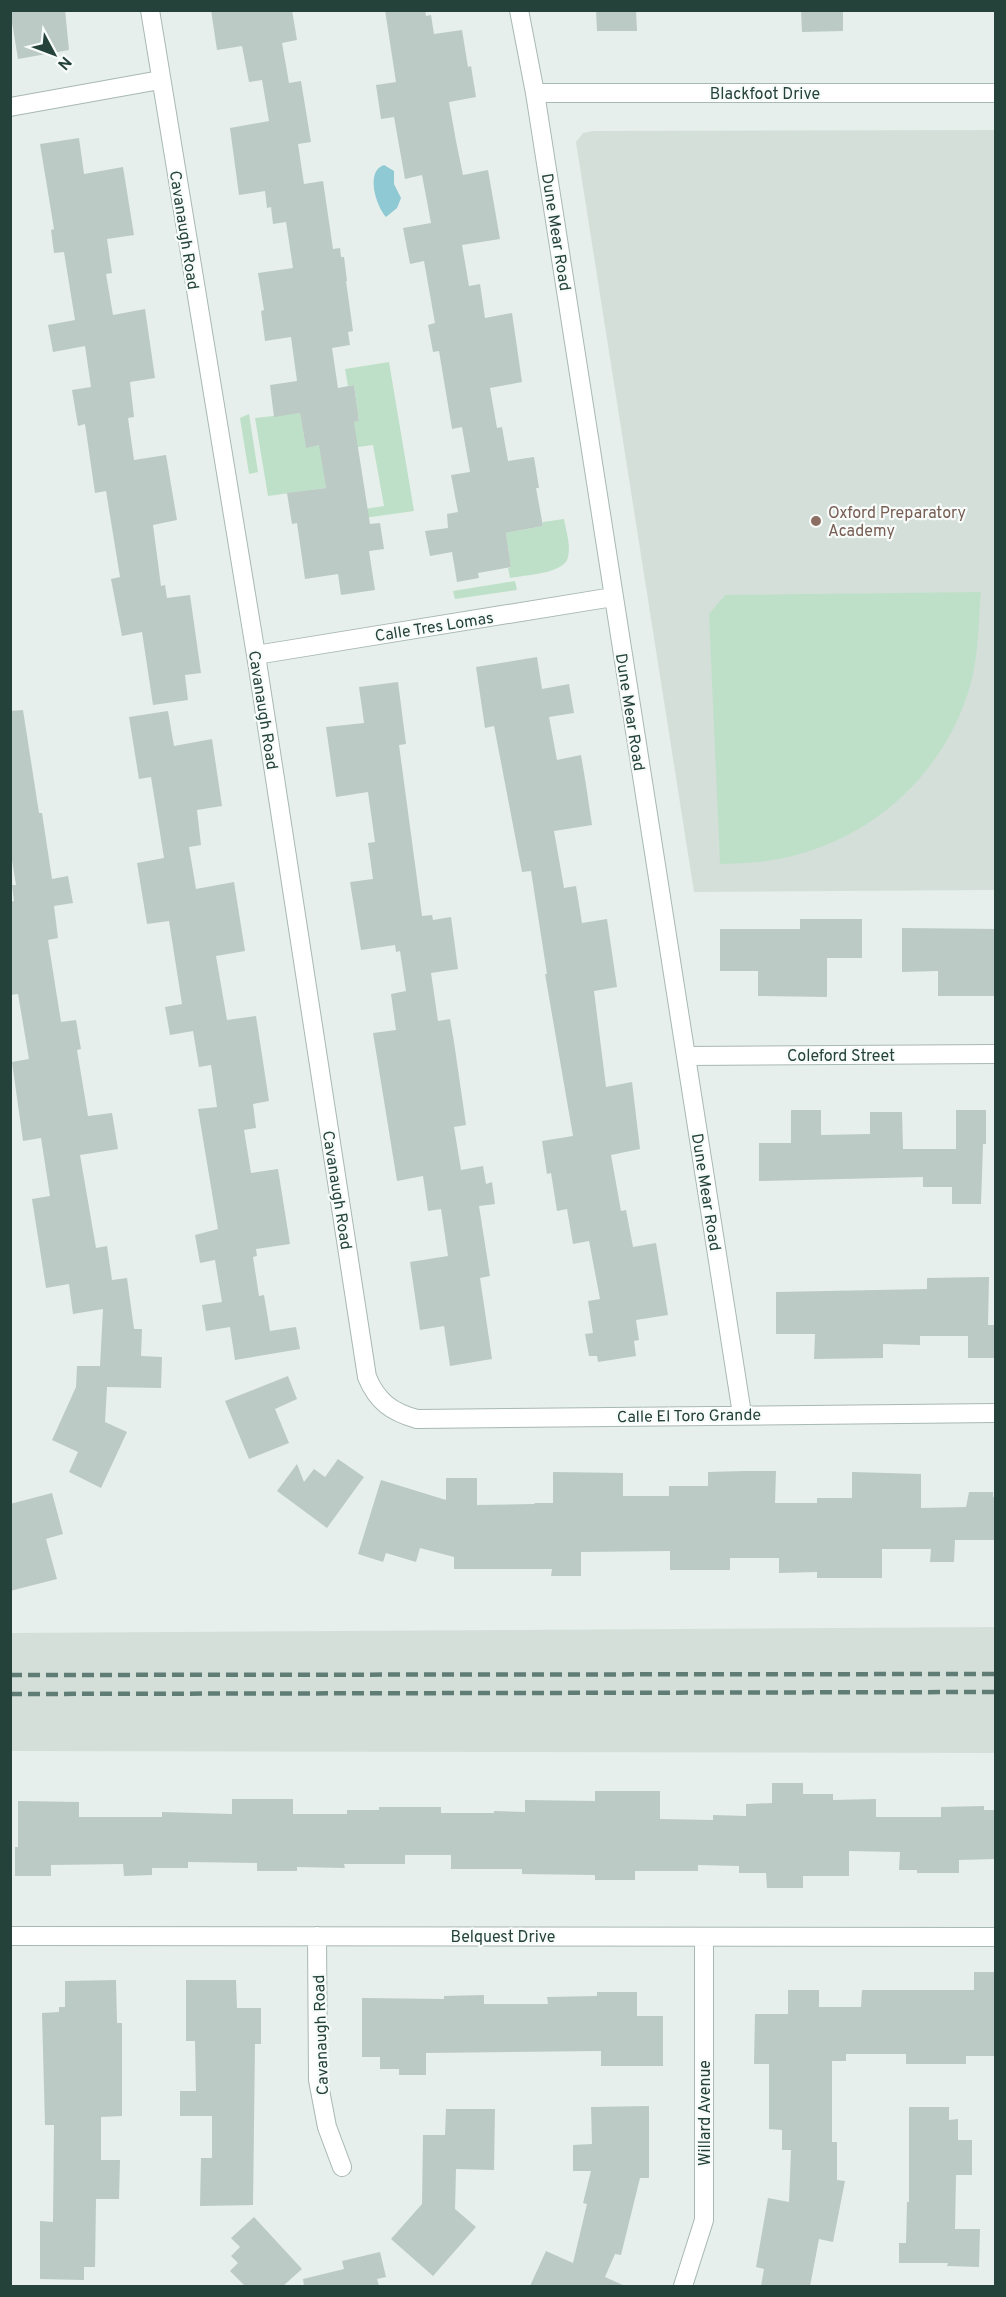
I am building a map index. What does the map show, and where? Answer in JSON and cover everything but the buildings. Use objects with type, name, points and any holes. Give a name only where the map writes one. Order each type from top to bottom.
[{"type":"street","name":"Cavanaugh Road","points":[[150,10],[256,655],[367,1377],[373,1392],[385,1405]]},
{"type":"street","name":"Dune Mear Road","points":[[519,10],[535,93],[742,1414]]},
{"type":"street","points":[[10,107],[160,80]]},
{"type":"street","name":"Blackfoot Drive","points":[[535,93],[996,93]]},
{"type":"street","name":"Calle Tres Lomas","points":[[256,655],[613,597]]},
{"type":"street","name":"Coleford Street","points":[[686,1056],[996,1054]]},
{"type":"street","name":"Calle El Toro Grande","points":[[385,1405],[399,1414],[417,1419],[996,1413]]},
{"type":"street","name":"Belquest Drive","points":[[10,1936],[996,1937]]},
{"type":"street","name":"Cavanaugh Road","points":[[317,1936],[318,2080],[327,2127],[342,2167]]},
{"type":"street","name":"Willard Avenue","points":[[683,2286],[704,2220],[704,1937]]},
{"type":"shaded area","name":"Oxford Preparatory Academy","points":[[995,130],[995,890],[694,892],[576,142],[583,133],[593,131]]},
{"type":"shaded area","points":[[995,1627],[995,1753],[11,1751],[11,1633]]},
{"type":"green space","points":[[389,362],[414,511],[328,523],[325,515],[384,506],[373,445],[321,452],[326,488],[268,496],[255,418],[300,413],[306,447],[344,441],[342,424],[359,421],[354,385],[348,386],[345,369]]},
{"type":"green space","points":[[249,414],[258,472],[249,474],[240,418]]},
{"type":"green space","points":[[564,519],[569,548],[565,563],[560,567],[534,575],[510,578],[508,568],[511,567],[506,533],[543,526],[543,522]]},
{"type":"green space","points":[[515,581],[517,590],[455,599],[453,591]]},
{"type":"green space","points":[[981,592],[977,649],[971,683],[959,716],[944,746],[924,773],[900,798],[874,819],[845,837],[813,850],[779,859],[720,864],[709,614],[725,595]]},
{"type":"water","points":[[384,165],[394,171],[394,184],[401,198],[397,208],[386,217],[374,189],[375,174]]},
{"type":"railway","points":[[10,1675],[996,1674]]},
{"type":"railway","points":[[10,1694],[996,1692]]},
{"type":"place","name":"Oxford Preparatory Academy","points":[[816,521]]}]
